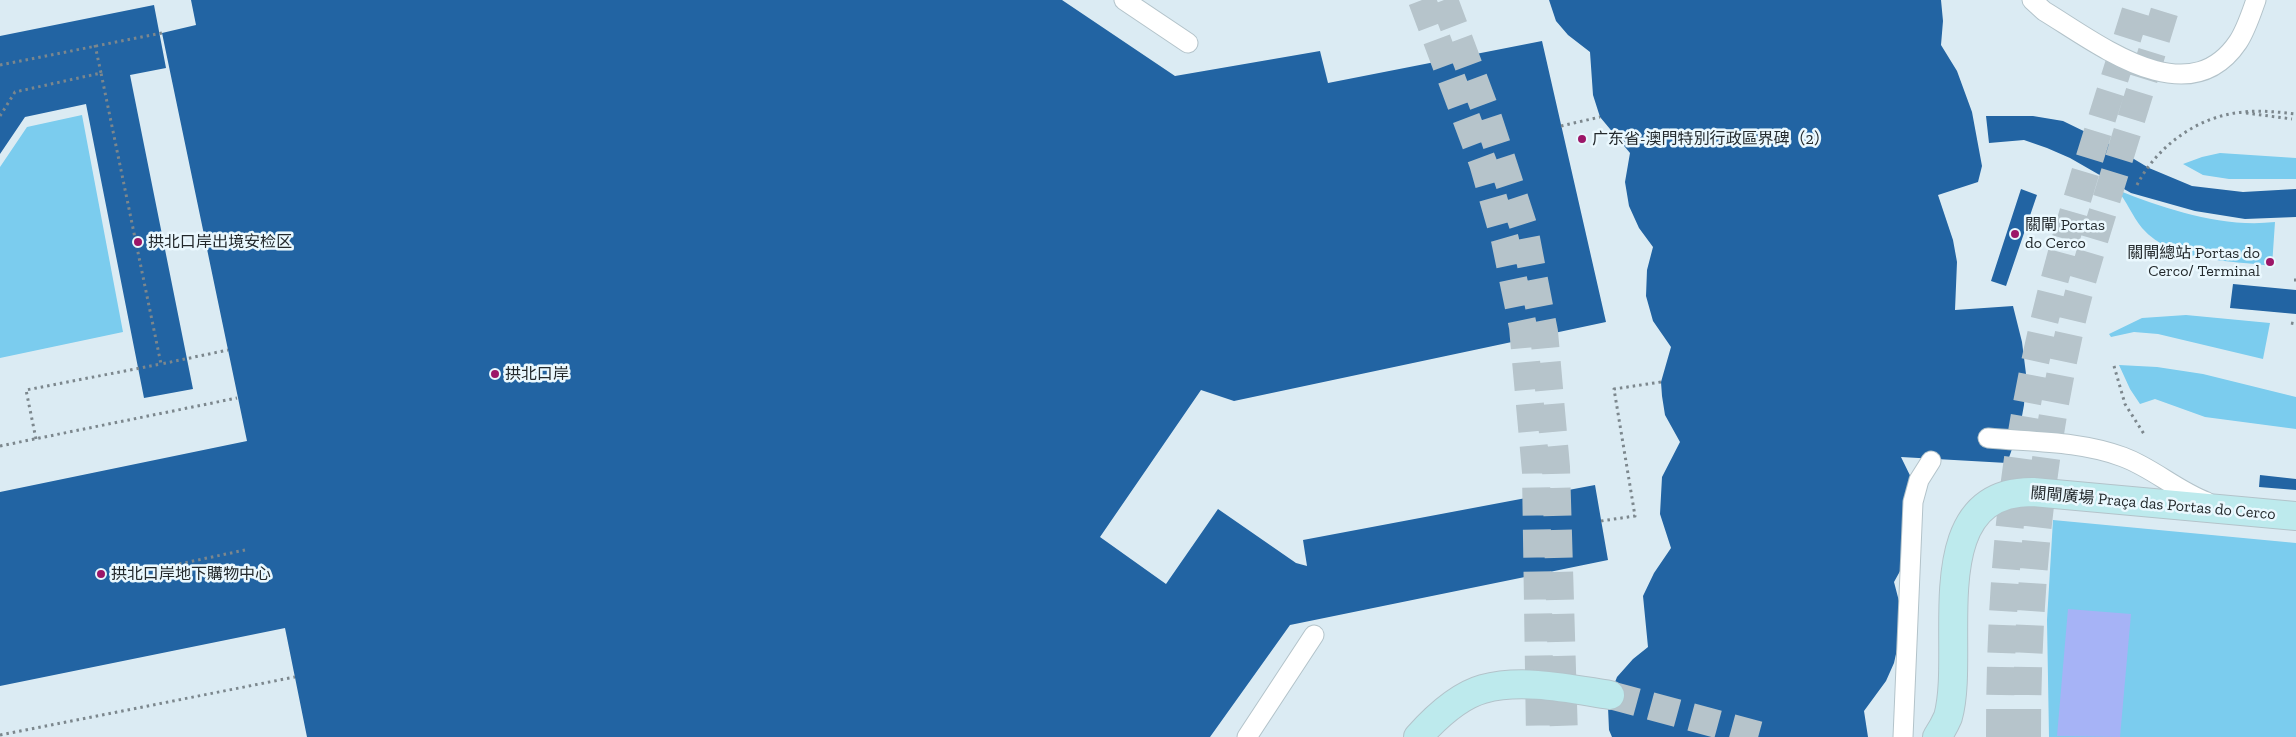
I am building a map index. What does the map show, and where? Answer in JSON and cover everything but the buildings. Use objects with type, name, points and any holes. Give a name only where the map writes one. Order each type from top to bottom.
[{"type":"main road","name":"關閘廣場 Praça das Portas do Cerco","points":[[1937,737],[1946,721],[1951,697],[1954,602],[1960,545],[1969,524],[1989,504],[2010,495],[2033,492],[2296,516]]},
{"type":"main road","points":[[1418,737],[1462,698],[1483,689],[1539,686],[1610,695]]},
{"type":"lane","points":[[1124,0],[1188,43]]},
{"type":"lane","points":[[2032,0],[2044,11],[2129,61],[2163,73],[2189,75],[2201,72],[2228,53],[2238,42],[2256,0]]},
{"type":"lane","points":[[1988,438],[2084,447],[2112,453],[2149,469],[2175,487],[2200,500],[2242,511]]},
{"type":"lane","points":[[1903,737],[1913,502],[1919,480],[1931,461]]},
{"type":"lane","points":[[1247,737],[1314,635]]},
{"type":"path","points":[[0,65],[162,32]]},
{"type":"path","points":[[95,45],[161,364]]},
{"type":"path","points":[[0,116],[16,92],[101,72]]},
{"type":"path","points":[[2137,185],[2152,161],[2178,137],[2208,120],[2242,112],[2296,114]]},
{"type":"path","points":[[2242,112],[2292,119]]},
{"type":"path","points":[[1561,126],[1600,117]]},
{"type":"path","points":[[2291,323],[2296,324]]},
{"type":"path","points":[[36,439],[26,390],[228,350]]},
{"type":"path","points":[[2114,366],[2124,404],[2147,438]]},
{"type":"path","points":[[1601,521],[1635,516],[1614,389],[1661,382]]},
{"type":"path","points":[[0,446],[237,398]]},
{"type":"path","points":[[160,568],[245,550]]},
{"type":"path","points":[[0,735],[295,677]]},
{"type":"shaded area","points":[[82,115],[123,332],[0,358],[0,167],[27,127]]},
{"type":"shaded area","points":[[2220,153],[2296,158],[2296,179],[2229,179],[2203,175],[2183,164]]},
{"type":"shaded area","points":[[2117,190],[2174,210],[2214,220],[2255,223],[2275,222],[2272,266],[2220,261],[2185,254],[2169,248],[2142,228]]},
{"type":"shaded area","points":[[2186,315],[2270,323],[2263,359],[2158,334],[2134,332],[2111,337],[2109,334],[2142,318]]},
{"type":"shaded area","points":[[2119,365],[2157,367],[2203,374],[2296,397],[2296,429],[2205,417],[2155,399],[2140,404],[2130,389]]},
{"type":"shaded area","points":[[2053,520],[2296,543],[2296,737],[2049,737],[2047,620]]},
{"type":"shaded area","points":[[2068,609],[2131,614],[2120,737],[2057,736]]},
{"type":"tunnel","points":[[1422,0],[1483,163],[1505,240],[1523,327],[1536,472],[1540,737]]},
{"type":"tunnel","points":[[1444,0],[1486,112],[1524,228],[1544,332],[1556,467],[1564,737]]},
{"type":"tunnel","points":[[2000,737],[2001,652],[2006,567],[2015,482],[2028,398],[2050,297],[2093,148],[2139,0]]},
{"type":"tunnel","points":[[2027,737],[2032,586],[2042,487],[2058,388],[2082,280],[2168,0]]},
{"type":"tunnel","points":[[1610,695],[1765,737]]},
{"type":"place","name":"广东省-澳門特別行政區界碑（2）","points":[[1582,139]]},
{"type":"place","name":"關閘 Portas do Cerco","points":[[2015,234]]},
{"type":"place","name":"拱北口岸出境安检区","points":[[138,242]]},
{"type":"place","name":"關閘總站 Portas do Cerco/ Terminal","points":[[2270,262]]},
{"type":"place","name":"拱北口岸","points":[[495,374]]},
{"type":"place","name":"拱北口岸地下購物中心","points":[[101,574]]}]
